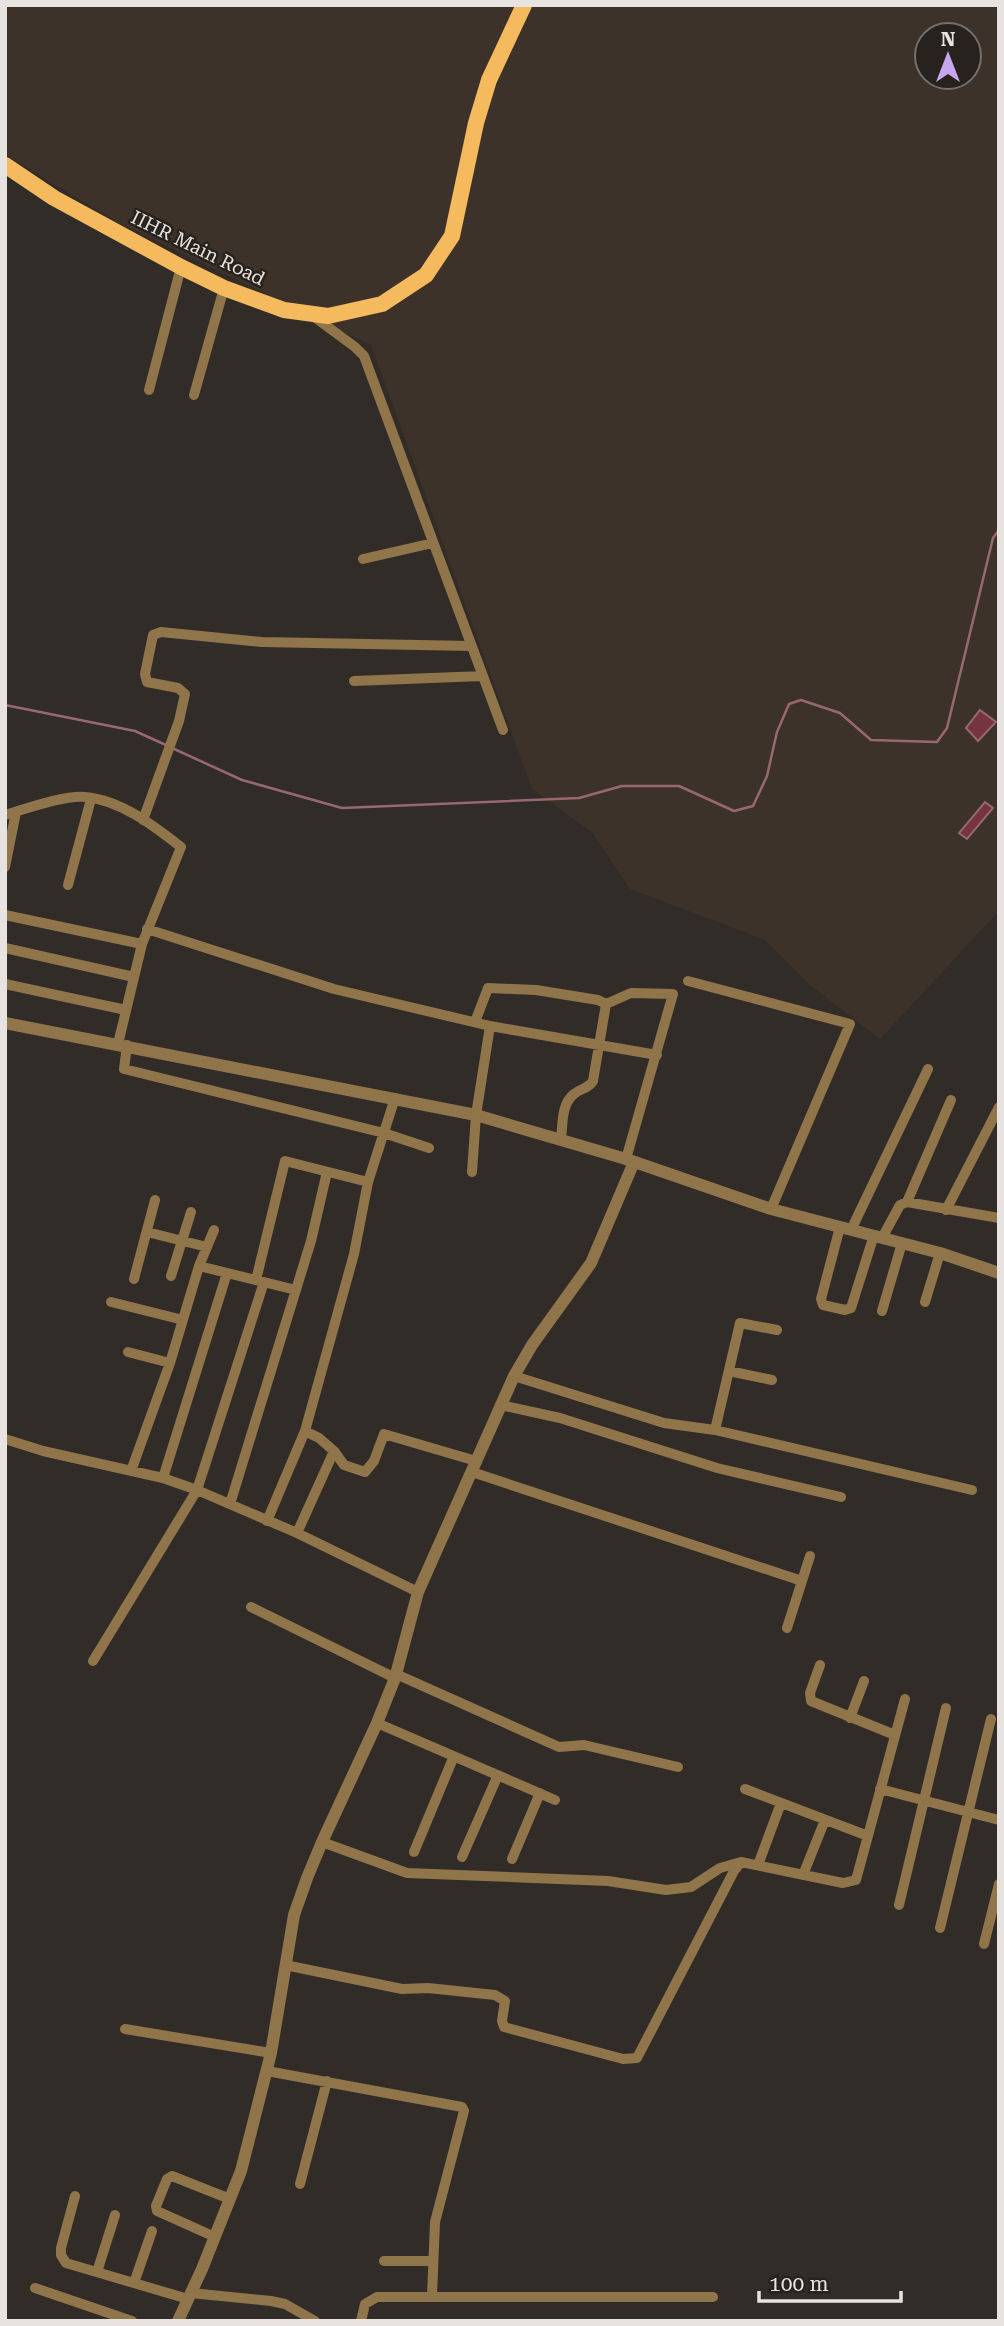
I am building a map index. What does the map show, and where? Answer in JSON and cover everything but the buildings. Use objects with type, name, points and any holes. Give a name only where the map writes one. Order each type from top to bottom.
[{"type":"main road","name":"IIHR Main Road","points":[[5,165],[54,198],[224,288],[284,310],[328,316],[382,304],[426,275],[452,236],[476,123],[486,91],[524,5]]},
{"type":"street","points":[[149,390],[181,267]]},
{"type":"street","points":[[194,395],[224,288]]},
{"type":"street","points":[[310,314],[355,346],[364,356],[503,730]]},
{"type":"street","points":[[363,559],[433,543]]},
{"type":"street","points":[[143,820],[172,741],[185,694],[178,688],[147,682],[145,674],[153,635],[161,632],[262,642],[471,646]]},
{"type":"street","points":[[354,681],[483,676]]},
{"type":"street","points":[[5,867],[11,813],[51,802],[84,797],[117,806],[143,820],[181,847],[142,944],[126,1010],[122,1045],[124,1069],[384,1133],[429,1148]]},
{"type":"street","points":[[68,885],[91,799]]},
{"type":"street","points":[[5,915],[142,944]]},
{"type":"street","points":[[147,929],[334,989],[489,1026],[657,1055]]},
{"type":"street","points":[[5,948],[134,977]]},
{"type":"street","points":[[688,981],[850,1024],[771,1209]]},
{"type":"street","points":[[5,984],[126,1010]]},
{"type":"street","points":[[475,1022],[488,988],[536,990],[598,1000],[606,1004]]},
{"type":"street","points":[[178,2321],[241,2171],[271,2053],[294,1915],[321,1842],[396,1676],[418,1592],[514,1376],[532,1345],[591,1263],[630,1160],[673,994],[631,993],[606,1004]]},
{"type":"street","points":[[561,1139],[564,1110],[570,1097],[577,1091],[588,1088],[593,1081],[606,1004]]},
{"type":"street","points":[[5,1023],[476,1115],[630,1160],[771,1209],[940,1253],[999,1273]]},
{"type":"street","points":[[472,1172],[476,1115],[489,1026]]},
{"type":"street","points":[[928,1069],[846,1229],[821,1299],[823,1305],[845,1310],[851,1308],[878,1237],[900,1205],[907,1202],[999,1218]]},
{"type":"street","points":[[267,1521],[305,1431],[354,1254],[368,1182],[395,1098]]},
{"type":"street","points":[[907,1202],[951,1100]]},
{"type":"street","points":[[946,1210],[999,1107]]},
{"type":"street","points":[[93,1661],[197,1490],[260,1281],[285,1161],[368,1182]]},
{"type":"street","points":[[230,1504],[311,1241],[327,1172]]},
{"type":"street","points":[[134,1279],[155,1200]]},
{"type":"street","points":[[171,1276],[191,1212]]},
{"type":"street","points":[[131,1471],[170,1363],[199,1266],[214,1230]]},
{"type":"street","points":[[147,1232],[207,1247]]},
{"type":"street","points":[[881,1311],[902,1243]]},
{"type":"street","points":[[925,1302],[940,1253]]},
{"type":"street","points":[[199,1266],[296,1290]]},
{"type":"street","points":[[163,1478],[227,1273]]},
{"type":"street","points":[[111,1302],[183,1320]]},
{"type":"street","points":[[715,1430],[740,1323],[777,1330]]},
{"type":"street","points":[[128,1352],[170,1363]]},
{"type":"street","points":[[729,1371],[772,1380]]},
{"type":"street","points":[[514,1376],[664,1423],[715,1430],[972,1490]]},
{"type":"street","points":[[500,1405],[560,1418],[717,1468],[841,1497]]},
{"type":"street","points":[[305,1431],[319,1438],[334,1451],[344,1465],[365,1472],[374,1461],[384,1434],[802,1581]]},
{"type":"street","points":[[5,1439],[163,1478],[197,1490],[297,1533],[418,1592]]},
{"type":"street","points":[[297,1533],[334,1451]]},
{"type":"street","points":[[787,1628],[810,1556]]},
{"type":"street","points":[[251,1607],[396,1676],[559,1747],[584,1745],[678,1767]]},
{"type":"street","points":[[820,1665],[810,1692],[811,1701],[895,1735]]},
{"type":"street","points":[[850,1718],[864,1681]]},
{"type":"street","points":[[321,1842],[407,1873],[608,1881],[666,1890],[691,1887],[720,1868],[741,1863],[843,1883],[856,1880],[905,1699]]},
{"type":"street","points":[[899,1905],[946,1708]]},
{"type":"street","points":[[940,1928],[991,1719]]},
{"type":"street","points":[[377,1723],[555,1800]]},
{"type":"street","points":[[414,1852],[454,1756]]},
{"type":"street","points":[[461,1857],[498,1775]]},
{"type":"street","points":[[745,1789],[867,1836]]},
{"type":"street","points":[[880,1789],[999,1820]]},
{"type":"street","points":[[512,1859],[540,1793]]},
{"type":"street","points":[[758,1865],[781,1803]]},
{"type":"street","points":[[803,1875],[825,1820]]},
{"type":"street","points":[[285,1965],[402,1989],[428,1988],[495,1995],[505,2001],[502,2021],[504,2027],[623,2059],[637,2058],[734,1871],[741,1863]]},
{"type":"street","points":[[984,1944],[999,1884]]},
{"type":"street","points":[[124,2029],[271,2053]]},
{"type":"street","points":[[267,2071],[462,2107],[464,2111],[435,2222],[432,2296]]},
{"type":"street","points":[[300,2184],[327,2081]]},
{"type":"street","points":[[215,2237],[157,2211],[156,2206],[163,2188],[167,2179],[172,2176],[230,2199]]},
{"type":"street","points":[[75,2196],[61,2248],[61,2255],[66,2263],[189,2296],[285,2304],[315,2321]]},
{"type":"street","points":[[97,2272],[115,2215]]},
{"type":"street","points":[[134,2283],[152,2231]]},
{"type":"street","points":[[384,2261],[433,2261]]},
{"type":"street","points":[[35,2288],[132,2321]]},
{"type":"street","points":[[361,2321],[365,2304],[377,2297],[713,2297]]},
{"type":"shaded area","points":[[5,5],[999,5],[999,911],[880,1039],[810,985],[765,940],[630,889],[592,832],[532,789],[371,345],[117,222],[5,154]]},
{"type":"shaded area","points":[[980,710],[996,722],[978,741],[966,728]]},
{"type":"shaded area","points":[[985,802],[993,808],[967,839],[959,833]]},
{"type":"waterway","points":[[172,748],[242,780],[342,808],[579,798],[622,786],[679,786],[734,811],[753,806],[767,776],[777,732],[789,704],[801,700],[840,713],[871,740],[937,742],[947,728],[993,538],[999,530]]},
{"type":"waterway","points":[[5,705],[135,731],[166,745]]}]
